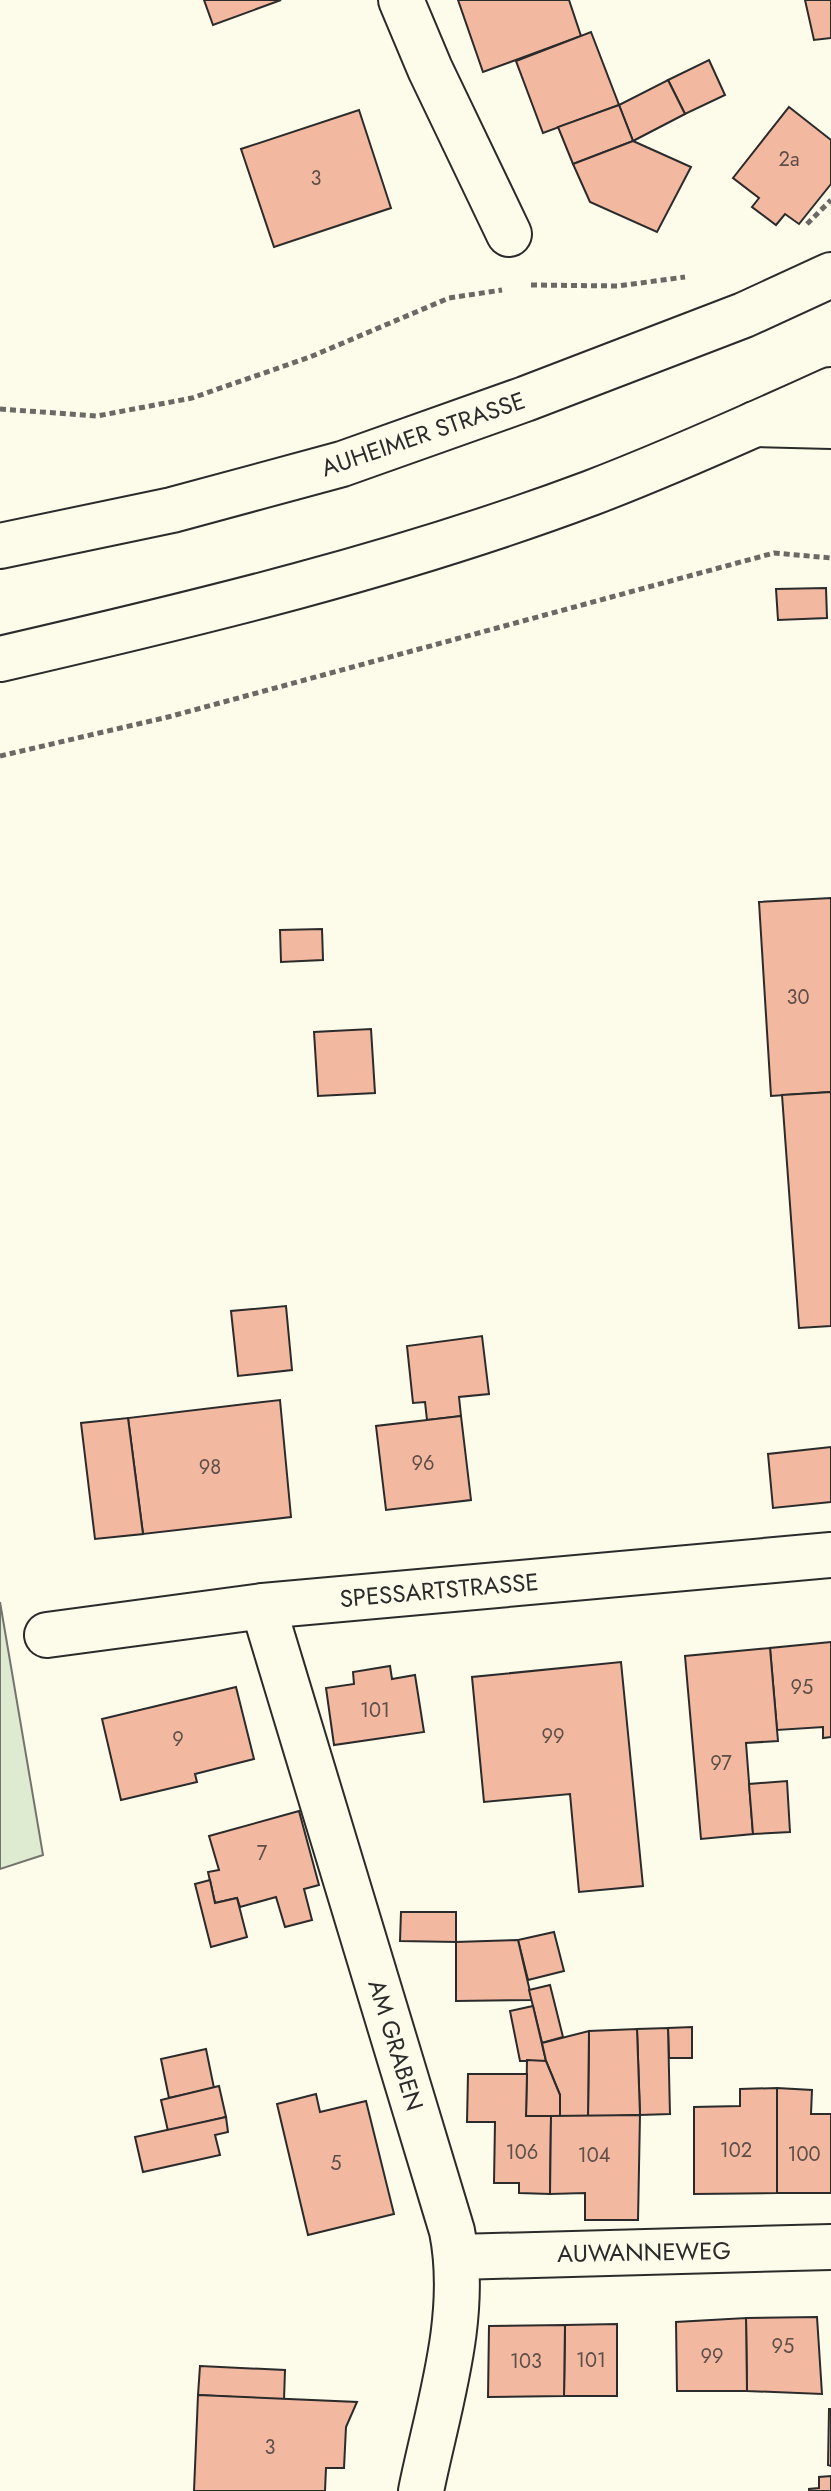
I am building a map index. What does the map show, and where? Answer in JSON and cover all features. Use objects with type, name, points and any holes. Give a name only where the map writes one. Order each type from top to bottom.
[{"type":"street","points":[[401,0],[430,69],[509,234]]},
{"type":"street","points":[[744,315],[818,268],[831,256]]},
{"type":"street","name":"AUHEIMER STRASSE","points":[[0,546],[172,510],[342,464],[525,399],[744,315],[831,275]]},
{"type":"street","points":[[0,659],[188,616],[453,540],[591,493],[831,390]]},
{"type":"street","points":[[755,424],[831,426]]},
{"type":"street","name":"SPESSARTSTRASSE","points":[[47,1635],[263,1606],[831,1555]]},
{"type":"street","name":"AM GRABEN","points":[[263,1606],[452,2231],[457,2257],[454,2329],[421,2491]]},
{"type":"street","name":"AUWANNEWEG","points":[[457,2257],[831,2247]]},
{"type":"path","points":[[522,287],[537,284],[618,286],[686,276]]},
{"type":"path","points":[[0,409],[97,416],[192,398],[310,357],[449,298],[507,289]]},
{"type":"path","points":[[0,756],[168,717],[774,553],[831,558]]},
{"type":"green space","points":[[0,1602],[43,1855],[0,1869]]},
{"type":"building","points":[[204,0],[281,0],[213,25]]},
{"type":"building","points":[[458,0],[569,0],[581,36],[483,72]]},
{"type":"building","points":[[805,0],[831,0],[831,38],[814,40]]},
{"type":"building","points":[[591,32],[619,105],[543,133],[516,61]]},
{"type":"building","points":[[709,60],[725,95],[685,114],[668,80]]},
{"type":"building","points":[[668,80],[685,114],[633,141],[619,105]]},
{"type":"building","points":[[619,105],[633,141],[573,164],[558,127]]},
{"type":"building","points":[[789,107],[831,140],[831,184],[799,224],[785,214],[776,225],[752,207],[759,198],[733,178]]},
{"type":"building","points":[[359,110],[391,208],[274,247],[241,149]]},
{"type":"building","points":[[633,141],[691,167],[657,232],[590,202],[573,164]]},
{"type":"building","points":[[826,588],[827,618],[778,620],[776,589]]},
{"type":"building","points":[[831,898],[831,1092],[771,1096],[759,902]]},
{"type":"building","points":[[322,929],[323,960],[281,962],[280,930]]},
{"type":"building","points":[[371,1029],[375,1093],[318,1096],[314,1032]]},
{"type":"building","points":[[831,1092],[831,1326],[799,1328],[782,1095]]},
{"type":"building","points":[[286,1306],[292,1370],[238,1376],[231,1311]]},
{"type":"building","points":[[482,1336],[489,1394],[459,1397],[461,1416],[427,1420],[425,1402],[413,1403],[407,1346]]},
{"type":"building","points":[[280,1400],[291,1517],[143,1534],[128,1418]]},
{"type":"building","points":[[461,1416],[471,1500],[386,1510],[376,1426]]},
{"type":"building","points":[[128,1418],[143,1534],[95,1539],[81,1423]]},
{"type":"building","points":[[831,1447],[831,1502],[773,1508],[768,1454]]},
{"type":"building","points":[[831,1642],[831,1737],[823,1738],[823,1727],[777,1730],[770,1648]]},
{"type":"building","points":[[770,1648],[778,1741],[746,1743],[753,1834],[701,1839],[685,1656]]},
{"type":"building","points":[[621,1662],[643,1886],[579,1892],[570,1794],[484,1802],[472,1677]]},
{"type":"building","points":[[390,1666],[392,1679],[415,1675],[424,1732],[334,1745],[326,1688],[354,1684],[353,1672]]},
{"type":"building","points":[[236,1687],[254,1759],[195,1774],[197,1782],[121,1800],[102,1719]]},
{"type":"building","points":[[787,1781],[790,1832],[753,1834],[749,1784]]},
{"type":"building","points":[[299,1811],[319,1885],[304,1889],[312,1920],[285,1927],[276,1897],[240,1907],[237,1898],[215,1903],[208,1872],[219,1870],[209,1836]]},
{"type":"building","points":[[210,1880],[215,1903],[237,1898],[247,1937],[211,1947],[195,1884]]},
{"type":"building","points":[[401,1912],[456,1912],[456,1942],[400,1941]]},
{"type":"building","points":[[554,1932],[564,1971],[528,1980],[518,1940]]},
{"type":"building","points":[[518,1940],[532,2000],[456,2001],[456,1942]]},
{"type":"building","points":[[550,1985],[563,2037],[542,2043],[529,1990]]},
{"type":"building","points":[[533,2006],[546,2061],[520,2061],[510,2011]]},
{"type":"building","points":[[692,2027],[692,2058],[669,2058],[668,2028]]},
{"type":"building","points":[[668,2028],[670,2114],[640,2115],[637,2029]]},
{"type":"building","points":[[637,2029],[640,2115],[588,2117],[589,2031]]},
{"type":"building","points":[[589,2031],[588,2117],[560,2117],[560,2095],[542,2043]]},
{"type":"building","points":[[206,2049],[214,2088],[169,2098],[161,2059]]},
{"type":"building","points":[[527,2060],[546,2061],[560,2095],[560,2117],[526,2116]]},
{"type":"building","points":[[468,2074],[527,2074],[526,2116],[551,2116],[550,2194],[519,2193],[519,2183],[494,2183],[495,2122],[467,2122]]},
{"type":"building","points":[[219,2086],[226,2117],[168,2131],[161,2100]]},
{"type":"building","points":[[777,2088],[777,2193],[694,2194],[694,2107],[740,2106],[740,2089]]},
{"type":"building","points":[[777,2088],[812,2090],[811,2114],[831,2114],[831,2193],[777,2193]]},
{"type":"building","points":[[316,2094],[320,2112],[366,2101],[394,2214],[308,2235],[277,2104]]},
{"type":"building","points":[[640,2115],[638,2220],[585,2220],[585,2193],[550,2194],[551,2116]]},
{"type":"building","points":[[226,2117],[228,2132],[215,2135],[220,2155],[143,2172],[135,2137]]},
{"type":"building","points":[[817,2317],[822,2394],[747,2391],[746,2318]]},
{"type":"building","points":[[746,2318],[747,2391],[677,2391],[676,2322]]},
{"type":"building","points":[[617,2324],[617,2396],[564,2396],[565,2325]]},
{"type":"building","points":[[565,2325],[564,2396],[488,2397],[489,2326]]},
{"type":"building","points":[[200,2366],[285,2370],[284,2400],[198,2395]]},
{"type":"building","points":[[198,2395],[357,2402],[346,2427],[344,2468],[326,2468],[325,2491],[194,2491]]},
{"type":"building","points":[[831,2409],[831,2466],[828,2465]]},
{"type":"building","points":[[831,2476],[831,2491],[809,2491],[819,2488],[819,2477]]}]
